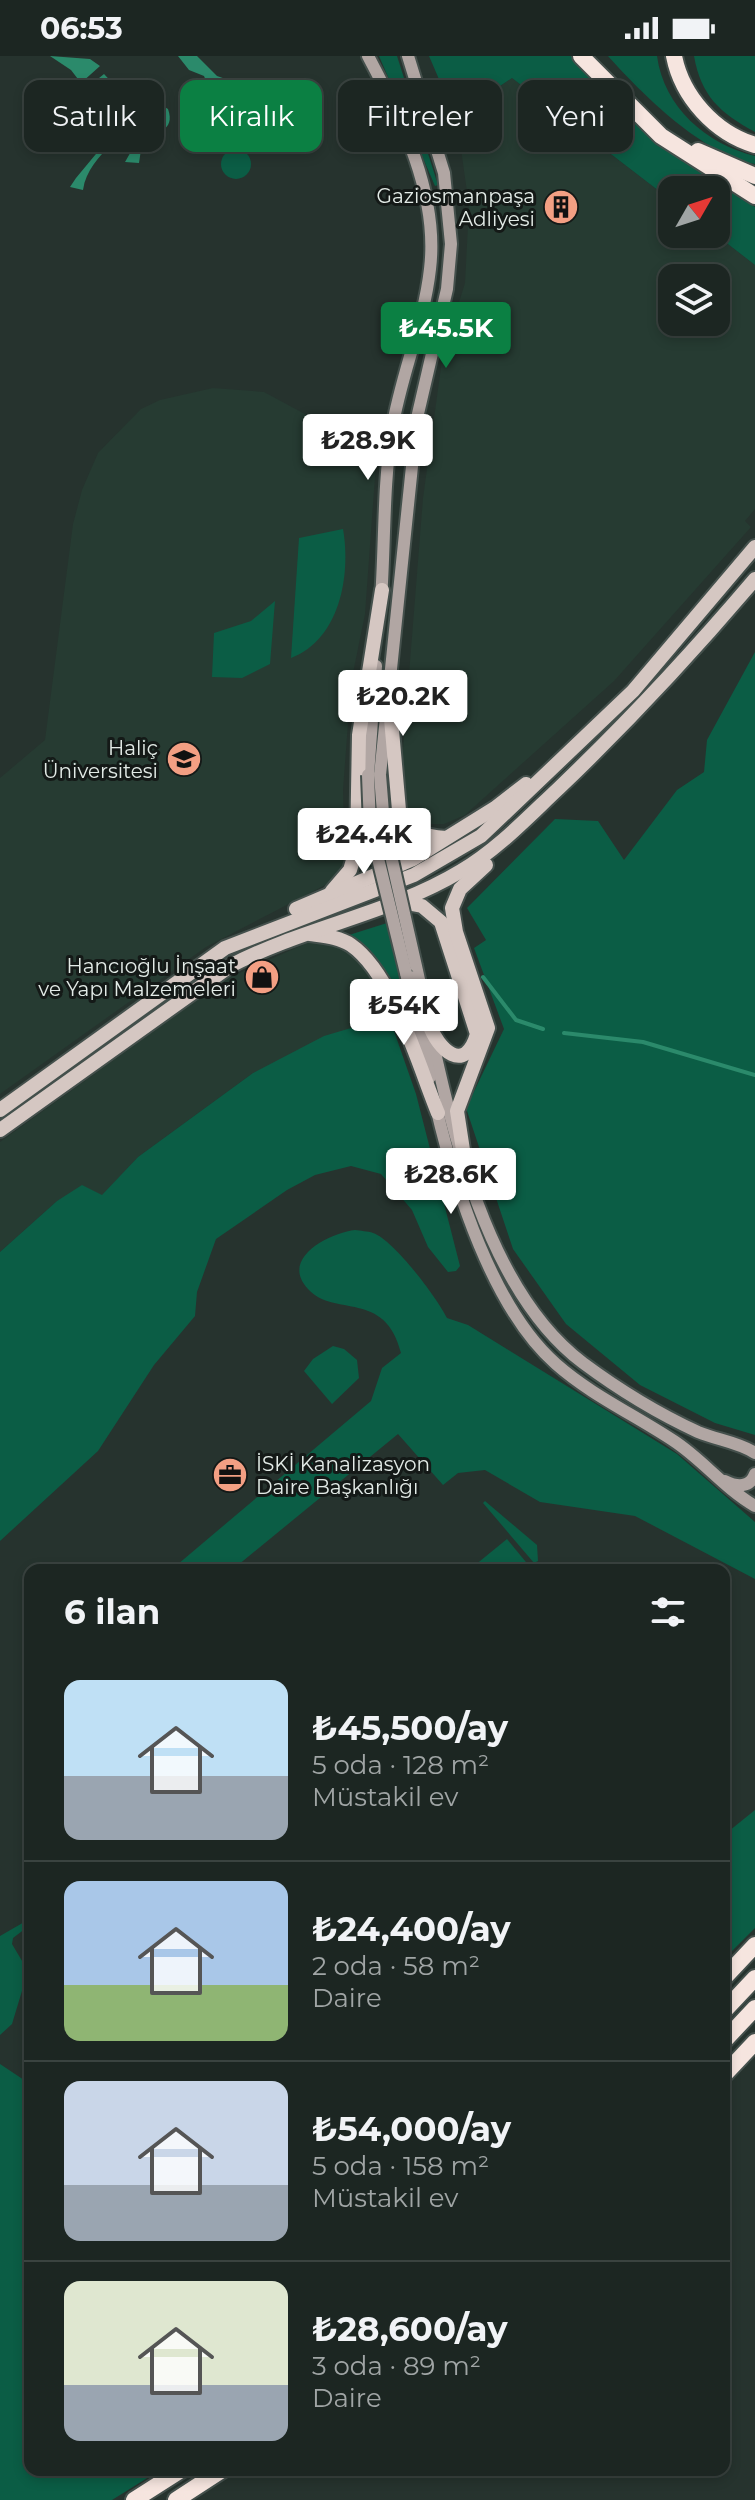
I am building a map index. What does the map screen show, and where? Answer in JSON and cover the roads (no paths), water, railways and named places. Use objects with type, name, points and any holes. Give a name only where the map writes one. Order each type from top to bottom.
[{"type":"highway","points":[[581,56],[603,80]]},
{"type":"highway","points":[[674,56],[688,93],[705,114],[724,131],[755,145]]},
{"type":"highway","points":[[633,106],[707,156],[755,176]]},
{"type":"highway","points":[[633,110],[661,136],[755,196]]},
{"type":"highway","points":[[730,1972],[755,1945]]},
{"type":"highway","points":[[730,2005],[755,1978]]},
{"type":"highway","points":[[730,2035],[755,2008]]},
{"type":"highway","points":[[730,2069],[755,2042]]},
{"type":"highway","points":[[134,2500],[172,2476]]},
{"type":"highway","points":[[176,2500],[213,2476]]},
{"type":"main road","points":[[368,56],[423,183],[431,236],[430,271],[401,379],[389,454],[374,775],[438,1113],[454,1172],[506,1302],[523,1330],[558,1366],[675,1442],[755,1506]]},
{"type":"main road","points":[[374,775],[389,696],[417,418],[447,289],[451,244],[444,173],[408,56]]},
{"type":"main road","points":[[0,1110],[219,952],[255,934],[435,865],[500,819],[657,665],[755,547]]},
{"type":"main road","points":[[0,1130],[220,973],[305,933],[395,901],[460,872],[508,837],[620,729],[755,579]]},
{"type":"main road","points":[[331,892],[350,870],[357,847],[359,735],[382,590]]},
{"type":"main road","points":[[389,696],[399,810],[405,823],[417,833],[446,838]]},
{"type":"main road","points":[[255,934],[273,921],[331,892],[387,871],[446,838],[495,808],[572,750]]},
{"type":"main road","points":[[465,1163],[457,1111],[475,1072],[488,1028],[456,932],[452,908],[460,889],[499,853],[508,837]]},
{"type":"main road","points":[[395,901],[422,906],[441,922],[477,1034],[468,1051],[448,1053],[435,1041],[411,970]]},
{"type":"main road","points":[[305,933],[345,942],[363,957],[406,1029],[438,1113]]},
{"type":"main road","points":[[429,1024],[451,1124],[465,1163],[516,1283],[535,1314],[585,1365],[677,1421],[751,1451],[755,1464]]},
{"type":"main road","points":[[506,1302],[522,1308],[548,1337],[563,1345]]},
{"type":"main road","points":[[715,1476],[741,1486],[749,1484],[755,1474]]},
{"type":"waterway","points":[[483,977],[516,1020],[543,1029]]},
{"type":"waterway","points":[[564,1033],[643,1042],[755,1075]]},
{"type":"place","name":"Gaziosmanpaşa Adliyesi","points":[[561,207]]},
{"type":"place","name":"Haliç Üniversitesi","points":[[184,759]]},
{"type":"place","name":"Hancıoğlu İnşaat ve Yapı Malzemeleri","points":[[262,977]]},
{"type":"place","name":"İSKİ Kanalizasyon Daire Başkanlığı","points":[[230,1475]]}]
